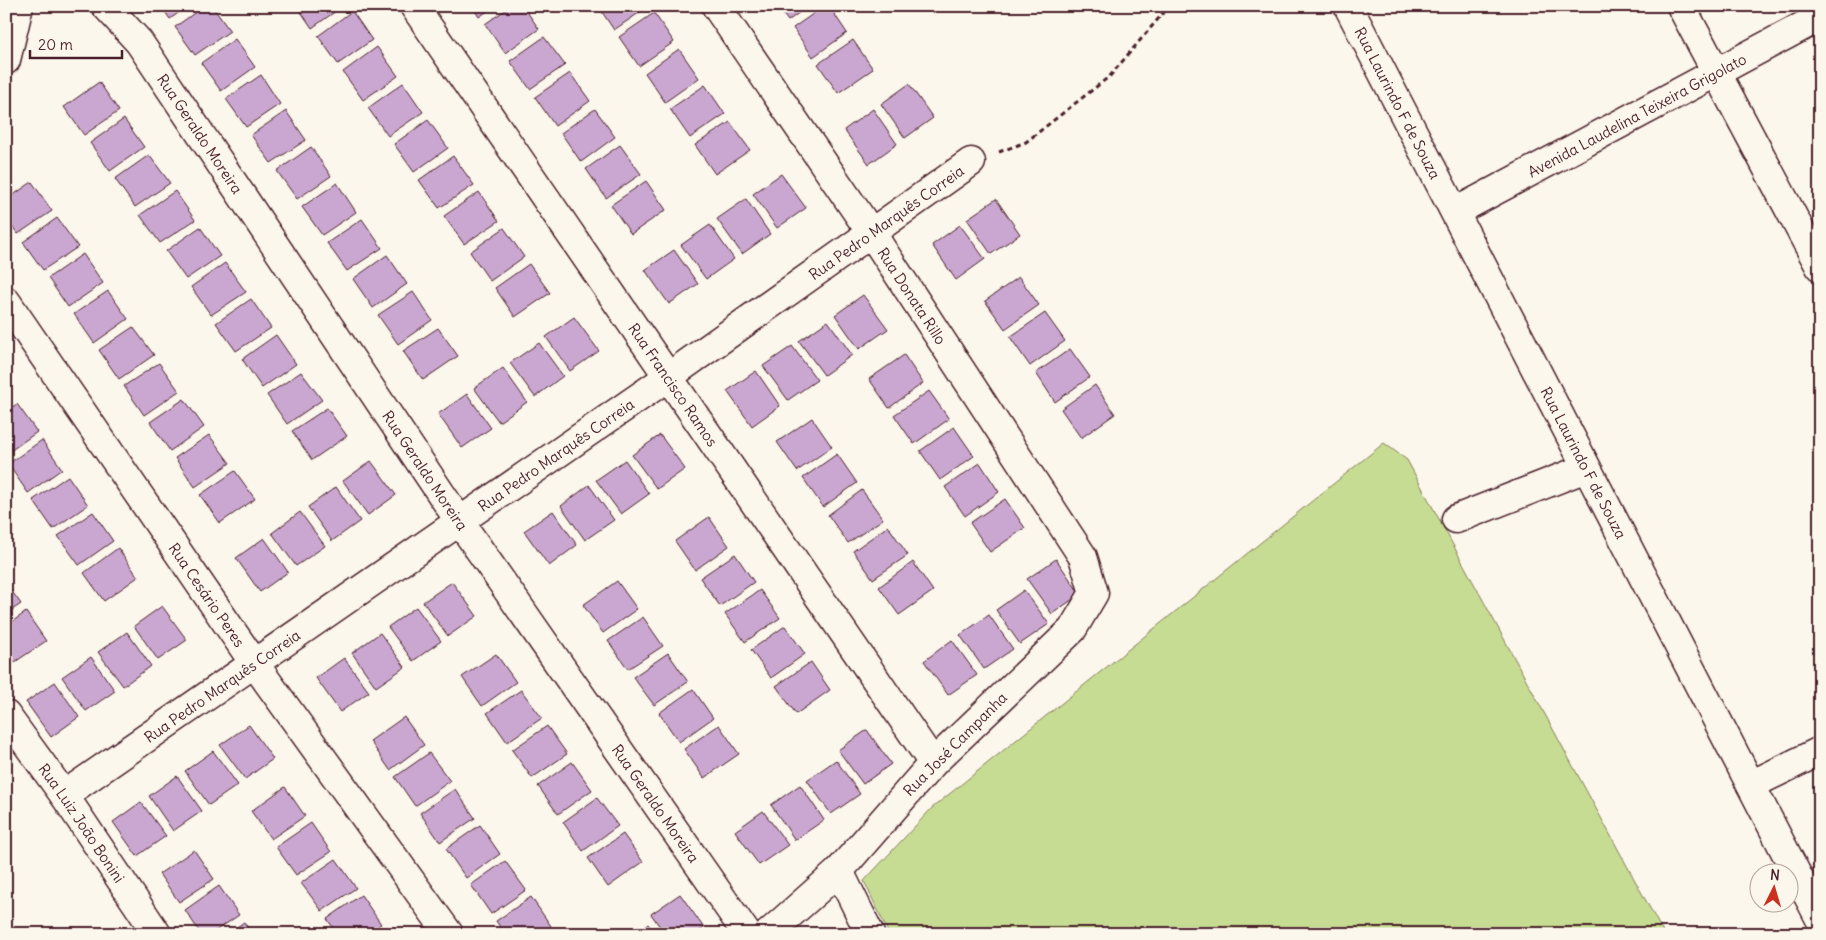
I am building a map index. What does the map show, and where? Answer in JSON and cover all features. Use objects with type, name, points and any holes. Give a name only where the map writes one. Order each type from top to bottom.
[{"type":"street","points":[[6,60],[19,6]]},
{"type":"street","name":"Rua Geraldo Moreira","points":[[106,6],[139,42],[460,522],[747,934]]},
{"type":"street","name":"Rua Francisco Ramos","points":[[414,6],[933,763]]},
{"type":"street","name":"Rua Donata Rillo","points":[[716,6],[872,234],[1083,557],[1094,593]]},
{"type":"street","name":"Rua Laurindo F de Souza","points":[[1348,6],[1820,919]]},
{"type":"street","points":[[1681,6],[1820,267]]},
{"type":"street","name":"Avenida Laudelina Teixeira Grigolato","points":[[1455,212],[1820,16]]},
{"type":"street","name":"Rua Pedro Marquês Correia","points":[[64,795],[668,378],[872,234],[970,162]]},
{"type":"street","name":"Rua Cesário Peres","points":[[6,301],[254,663],[449,934]]},
{"type":"street","points":[[1456,519],[1586,468]]},
{"type":"street","name":"Rua José Campanha","points":[[768,934],[839,871],[933,763],[1072,630],[1094,593]]},
{"type":"street","name":"Rua Luiz João Bonini","points":[[6,715],[64,795],[157,934]]},
{"type":"street","points":[[1751,785],[1820,751]]},
{"type":"street","points":[[839,871],[870,934]]},
{"type":"path","points":[[970,162],[1026,142],[1110,76],[1169,6]]},
{"type":"green space","points":[[1384,443],[1407,460],[1664,934],[889,934],[864,881],[932,808]]},
{"type":"building","points":[[161,6],[188,6],[170,19]]},
{"type":"building","points":[[204,6],[212,6],[230,31],[195,55],[175,27]]},
{"type":"building","points":[[297,6],[343,6],[312,28]]},
{"type":"building","points":[[472,6],[495,6],[479,17]]},
{"type":"building","points":[[511,6],[523,6],[539,29],[505,53],[485,24]]},
{"type":"building","points":[[598,6],[649,6],[614,30]]},
{"type":"building","points":[[777,6],[808,6],[788,21]]},
{"type":"building","points":[[824,6],[829,6],[847,33],[813,57],[793,28]]},
{"type":"building","points":[[352,11],[372,40],[338,64],[318,36]]},
{"type":"building","points":[[654,13],[674,42],[639,66],[619,37]]},
{"type":"building","points":[[544,37],[565,65],[530,89],[510,61]]},
{"type":"building","points":[[235,39],[255,67],[221,91],[201,63]]},
{"type":"building","points":[[853,40],[873,69],[838,93],[818,64]]},
{"type":"building","points":[[377,47],[398,76],[363,100],[343,72]]},
{"type":"building","points":[[679,49],[699,78],[665,102],[645,73]]},
{"type":"building","points":[[570,73],[590,101],[555,126],[535,97]]},
{"type":"building","points":[[261,75],[280,104],[246,127],[226,99]]},
{"type":"building","points":[[99,82],[119,111],[84,135],[64,107]]},
{"type":"building","points":[[403,83],[423,112],[388,136],[368,108]]},
{"type":"building","points":[[909,84],[933,118],[905,138],[881,104]]},
{"type":"building","points":[[705,85],[725,114],[690,138],[670,109]]},
{"type":"building","points":[[595,109],[615,137],[581,162],[561,133]]},
{"type":"building","points":[[873,109],[897,144],[869,164],[844,130]]},
{"type":"building","points":[[286,111],[306,140],[271,163],[251,135]]},
{"type":"building","points":[[124,119],[144,147],[110,171],[90,143]]},
{"type":"building","points":[[428,120],[448,148],[414,172],[394,144]]},
{"type":"building","points":[[730,122],[750,150],[715,174],[695,145]]},
{"type":"building","points":[[620,145],[641,174],[606,198],[586,169]]},
{"type":"building","points":[[311,147],[331,176],[297,199],[277,171]]},
{"type":"building","points":[[149,155],[170,183],[135,207],[115,179]]},
{"type":"building","points":[[453,156],[474,185],[439,208],[419,180]]},
{"type":"building","points":[[781,174],[806,208],[777,228],[753,194]]},
{"type":"building","points":[[646,181],[666,210],[631,234],[611,205]]},
{"type":"building","points":[[32,182],[52,211],[18,234],[6,218],[6,200]]},
{"type":"building","points":[[337,183],[356,212],[322,235],[302,207]]},
{"type":"building","points":[[175,191],[195,220],[160,243],[140,215]]},
{"type":"building","points":[[479,192],[499,221],[464,244],[444,216]]},
{"type":"building","points":[[746,199],[770,234],[742,254],[717,219]]},
{"type":"building","points":[[996,199],[1020,234],[991,254],[967,219]]},
{"type":"building","points":[[57,218],[78,247],[43,270],[23,242]]},
{"type":"building","points":[[362,219],[382,248],[347,271],[327,243]]},
{"type":"building","points":[[710,225],[734,259],[706,279],[681,245]]},
{"type":"building","points":[[960,225],[985,259],[956,280],[932,245]]},
{"type":"building","points":[[200,227],[220,256],[186,279],[166,251]]},
{"type":"building","points":[[504,228],[524,257],[490,281],[470,252]]},
{"type":"building","points":[[674,250],[698,284],[669,304],[645,270]]},
{"type":"building","points":[[83,254],[103,283],[68,307],[48,278]]},
{"type":"building","points":[[387,255],[407,284],[373,308],[353,279]]},
{"type":"building","points":[[225,263],[246,292],[211,315],[191,287]]},
{"type":"building","points":[[529,264],[550,293],[515,317],[495,288]]},
{"type":"building","points":[[1019,277],[1039,305],[1005,329],[985,301]]},
{"type":"building","points":[[108,291],[128,319],[94,343],[74,314]]},
{"type":"building","points":[[413,292],[432,320],[398,344],[378,315]]},
{"type":"building","points":[[863,295],[888,329],[859,349],[835,315]]},
{"type":"building","points":[[251,299],[271,328],[236,351],[216,323]]},
{"type":"building","points":[[1045,313],[1065,341],[1030,366],[1010,337]]},
{"type":"building","points":[[574,317],[599,351],[570,371],[546,337]]},
{"type":"building","points":[[828,321],[852,355],[824,375],[799,341]]},
{"type":"building","points":[[133,327],[154,355],[119,379],[99,350]]},
{"type":"building","points":[[438,328],[458,356],[423,380],[403,351]]},
{"type":"building","points":[[276,335],[296,364],[262,388],[242,359]]},
{"type":"building","points":[[539,343],[563,376],[535,397],[510,363]]},
{"type":"building","points":[[792,346],[817,380],[788,400],[763,366]]},
{"type":"building","points":[[1070,349],[1090,377],[1055,402],[1036,373]]},
{"type":"building","points":[[904,355],[923,383],[889,408],[869,379]]},
{"type":"building","points":[[159,363],[179,391],[144,415],[124,386]]},
{"type":"building","points":[[503,368],[527,402],[499,422],[474,388]]},
{"type":"building","points":[[756,371],[780,406],[752,426],[727,391]]},
{"type":"building","points":[[301,372],[322,400],[287,424],[267,395]]},
{"type":"building","points":[[1095,385],[1115,414],[1081,438],[1061,409]]},
{"type":"building","points":[[929,391],[949,419],[914,444],[894,415]]},
{"type":"building","points":[[467,394],[491,428],[462,448],[438,414]]},
{"type":"building","points":[[184,399],[204,427],[170,451],[150,422]]},
{"type":"building","points":[[17,404],[37,432],[6,454],[6,411]]},
{"type":"building","points":[[327,408],[347,436],[312,460],[292,431]]},
{"type":"building","points":[[812,418],[832,447],[797,471],[777,442]]},
{"type":"building","points":[[954,427],[974,456],[940,480],[920,451]]},
{"type":"building","points":[[209,435],[230,463],[195,487],[175,458]]},
{"type":"building","points":[[660,435],[685,469],[657,489],[632,455]]},
{"type":"building","points":[[42,440],[62,469],[28,493],[8,464]]},
{"type":"building","points":[[837,454],[857,483],[823,507],[803,478]]},
{"type":"building","points":[[625,460],[649,494],[621,514],[596,480]]},
{"type":"building","points":[[371,461],[396,495],[368,515],[343,481]]},
{"type":"building","points":[[980,463],[999,492],[965,516],[945,487]]},
{"type":"building","points":[[235,471],[255,499],[220,523],[200,495]]},
{"type":"building","points":[[68,476],[88,505],[53,529],[33,500]]},
{"type":"building","points":[[589,485],[614,520],[585,540],[561,506]]},
{"type":"building","points":[[336,487],[360,521],[332,541],[308,507]]},
{"type":"building","points":[[862,490],[883,519],[848,543],[828,515]]},
{"type":"building","points":[[1005,499],[1025,528],[990,552],[970,523]]},
{"type":"building","points":[[553,511],[577,545],[549,566],[524,531]]},
{"type":"building","points":[[93,512],[113,541],[79,565],[58,536]]},
{"type":"building","points":[[300,512],[325,546],[296,566],[272,533]]},
{"type":"building","points":[[709,517],[729,546],[695,570],[675,541]]},
{"type":"building","points":[[888,526],[908,555],[873,579],[853,551]]},
{"type":"building","points":[[264,538],[288,572],[260,592],[236,558]]},
{"type":"building","points":[[118,548],[138,577],[104,601],[84,573]]},
{"type":"building","points":[[735,554],[754,582],[720,606],[700,578]]},
{"type":"building","points":[[1056,559],[1080,594],[1052,614],[1027,579]]},
{"type":"building","points":[[913,562],[933,591],[899,615],[879,587]]},
{"type":"building","points":[[617,581],[637,609],[603,633],[583,605]]},
{"type":"building","points":[[452,582],[477,616],[448,636],[423,602]]},
{"type":"building","points":[[6,583],[21,604],[6,614]]},
{"type":"building","points":[[760,590],[780,618],[745,642],[725,614]]},
{"type":"building","points":[[1024,590],[1049,624],[1020,644],[996,610]]},
{"type":"building","points":[[162,606],[187,640],[158,660],[134,626]]},
{"type":"building","points":[[416,607],[441,641],[413,661],[388,627]]},
{"type":"building","points":[[26,612],[46,641],[12,664],[6,656],[6,626]]},
{"type":"building","points":[[989,615],[1013,649],[984,669],[960,635]]},
{"type":"building","points":[[643,617],[663,646],[628,669],[608,641]]},
{"type":"building","points":[[785,626],[805,654],[771,678],[751,650]]},
{"type":"building","points":[[127,632],[151,666],[123,686],[98,652]]},
{"type":"building","points":[[380,633],[405,667],[376,687],[352,653]]},
{"type":"building","points":[[952,640],[977,675],[948,695],[924,661]]},
{"type":"building","points":[[668,653],[688,682],[654,705],[633,677]]},
{"type":"building","points":[[496,654],[516,682],[482,706],[462,677]]},
{"type":"building","points":[[91,657],[115,691],[86,711],[62,677]]},
{"type":"building","points":[[344,658],[369,692],[340,712],[316,678]]},
{"type":"building","points":[[811,662],[830,690],[796,714],[776,686]]},
{"type":"building","points":[[55,682],[79,717],[51,737],[26,702]]},
{"type":"building","points":[[693,689],[713,718],[679,742],[659,713]]},
{"type":"building","points":[[521,690],[542,718],[507,742],[487,713]]},
{"type":"building","points":[[404,717],[424,745],[390,770],[370,741]]},
{"type":"building","points":[[249,725],[273,759],[245,779],[220,745]]},
{"type":"building","points":[[719,725],[739,754],[704,778],[684,749]]},
{"type":"building","points":[[547,726],[567,754],[532,778],[512,750]]},
{"type":"building","points":[[867,730],[891,764],[863,784],[838,750]]},
{"type":"building","points":[[213,751],[238,785],[209,805],[185,771]]},
{"type":"building","points":[[429,753],[450,781],[415,806],[395,777]]},
{"type":"building","points":[[836,760],[860,794],[831,814],[807,780]]},
{"type":"building","points":[[572,762],[592,790],[558,814],[538,786]]},
{"type":"building","points":[[177,776],[202,811],[173,831],[149,796]]},
{"type":"building","points":[[800,785],[824,820],[795,840],[771,805]]},
{"type":"building","points":[[285,787],[305,816],[271,839],[251,811]]},
{"type":"building","points":[[455,789],[475,818],[440,842],[420,813]]},
{"type":"building","points":[[597,798],[618,826],[583,851],[563,822]]},
{"type":"building","points":[[141,802],[166,836],[137,856],[113,822]]},
{"type":"building","points":[[763,811],[788,845],[759,865],[735,831]]},
{"type":"building","points":[[311,823],[331,852],[296,875],[276,847]]},
{"type":"building","points":[[480,825],[500,854],[466,878],[446,849]]},
{"type":"building","points":[[623,834],[643,862],[608,887],[588,858]]},
{"type":"building","points":[[194,850],[214,879],[179,902],[159,874]]},
{"type":"building","points":[[336,859],[356,888],[322,911],[301,883]]},
{"type":"building","points":[[505,861],[526,890],[491,914],[471,885]]},
{"type":"building","points":[[219,886],[239,915],[211,934],[201,934],[185,910]]},
{"type":"building","points":[[680,894],[704,928],[696,934],[665,934],[651,914]]},
{"type":"building","points":[[361,895],[381,924],[367,934],[338,934],[327,919]]},
{"type":"building","points":[[531,897],[551,926],[540,934],[505,934],[496,921]]},
{"type":"building","points":[[244,922],[252,934],[227,934]]},
{"type":"building","points":[[648,924],[655,934],[635,934]]}]
